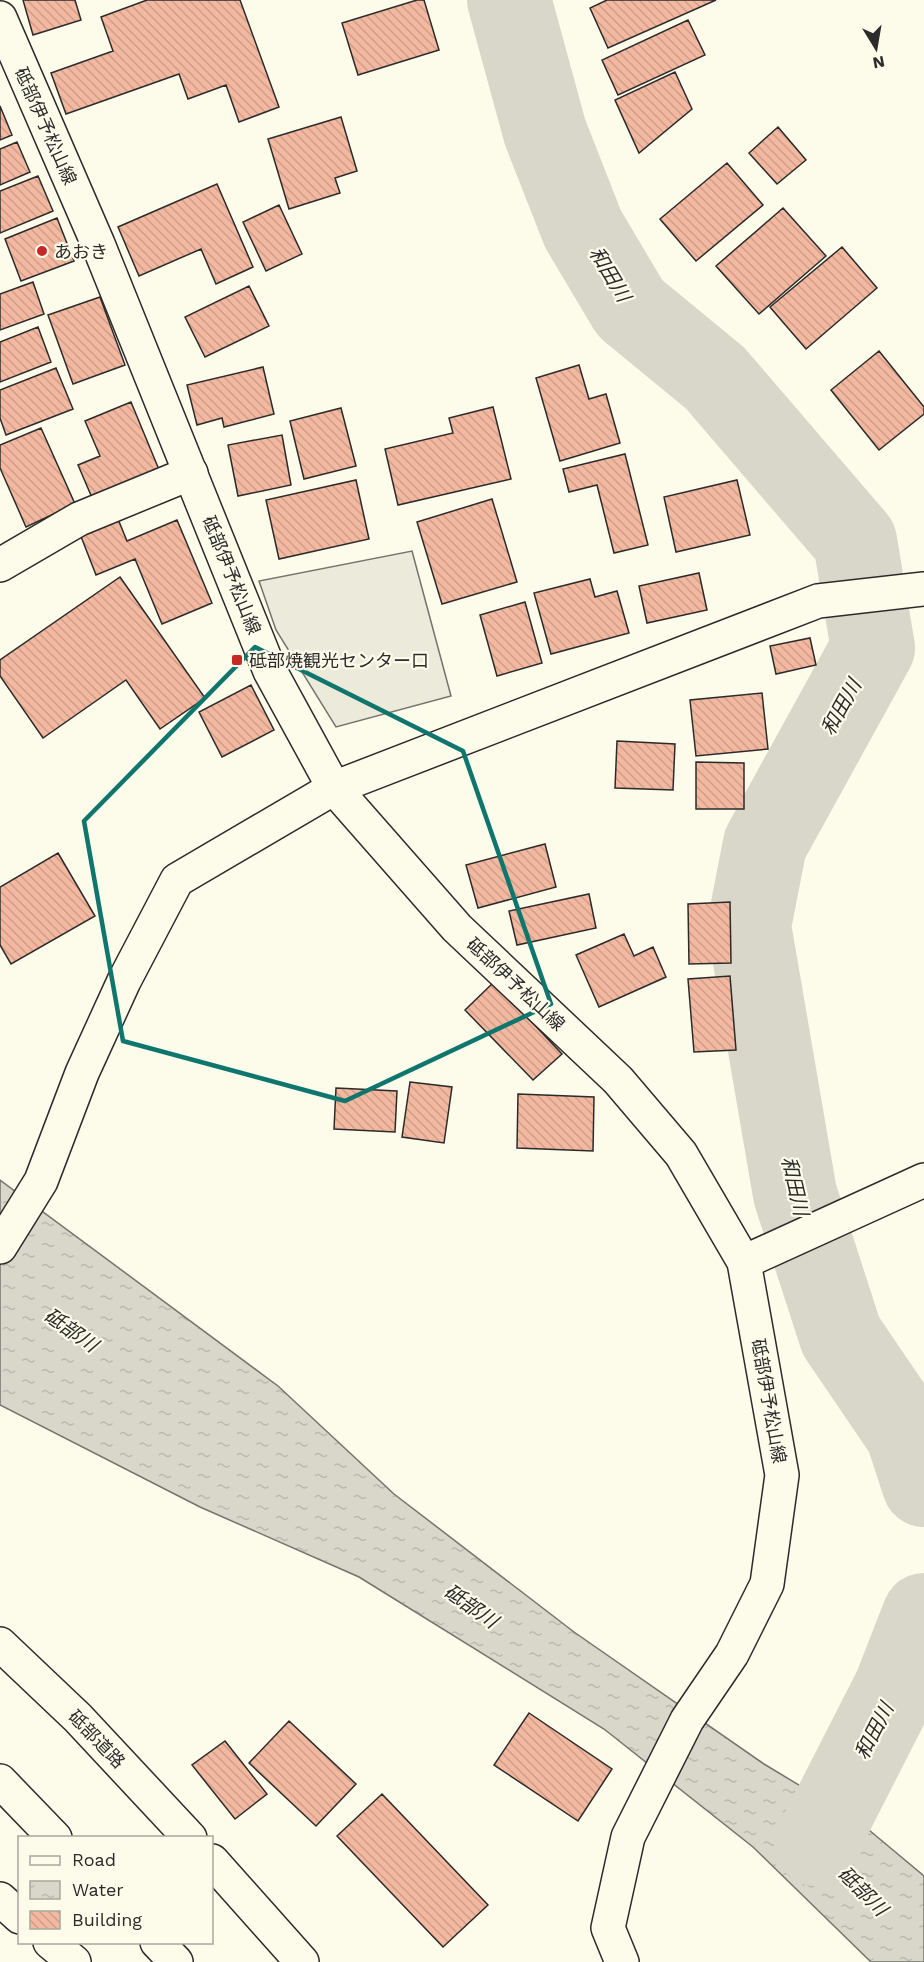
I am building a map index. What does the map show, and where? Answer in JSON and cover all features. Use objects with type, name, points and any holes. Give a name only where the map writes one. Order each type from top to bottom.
[{"type":"main road","name":"砥部伊予松山線","points":[[0,18],[98,243],[270,671],[334,788],[457,928],[618,1080],[681,1154],[756,1257],[782,1475],[768,1584],[732,1654],[687,1720],[628,1837],[608,1928],[622,1962]]},
{"type":"main road","points":[[0,565],[79,519],[191,473]]},
{"type":"main road","points":[[0,1247],[41,1181],[82,1073],[124,981],[177,880],[334,788],[818,602],[924,589]]},
{"type":"main road","points":[[756,1257],[924,1180]]},
{"type":"main road","name":"砥部道路","points":[[0,1644],[78,1718],[188,1836]]},
{"type":"main road","points":[[0,1781],[53,1836]]},
{"type":"main road","points":[[213,1862],[302,1962]]},
{"type":"main road","points":[[53,1944],[74,1962]]},
{"type":"main road","points":[[159,1944],[176,1962]]},
{"type":"highlighted area","points":[[255,647],[463,751],[551,1004],[345,1101],[123,1041],[84,821]]},
{"type":"shaded area","points":[[412,551],[451,696],[336,727],[276,630],[259,581]]},
{"type":"water","name":"砥部川","points":[[0,1180],[278,1386],[394,1494],[574,1632],[764,1764],[857,1820],[924,1876],[924,1962],[871,1962],[753,1847],[604,1729],[359,1577],[200,1507],[0,1405]]},
{"type":"building","points":[[23,0],[75,0],[81,20],[33,35]]},
{"type":"building","points":[[147,0],[240,0],[279,107],[239,122],[226,85],[188,99],[179,74],[66,114],[51,73],[113,51],[101,17]]},
{"type":"building","points":[[417,0],[424,0],[439,50],[358,75],[342,23]]},
{"type":"building","points":[[607,0],[716,0],[608,48],[590,8]]},
{"type":"building","points":[[688,20],[705,55],[618,95],[602,60]]},
{"type":"building","points":[[675,72],[692,109],[639,153],[615,100]]},
{"type":"building","points":[[0,106],[12,135],[0,140]]},
{"type":"building","points":[[341,117],[357,171],[335,178],[340,193],[289,209],[268,139]]},
{"type":"building","points":[[778,127],[806,160],[777,184],[749,153]]},
{"type":"building","points":[[17,142],[30,172],[0,185],[0,149]]},
{"type":"building","points":[[727,163],[763,205],[696,261],[660,219]]},
{"type":"building","points":[[38,176],[53,211],[0,233],[0,191]]},
{"type":"building","points":[[217,184],[253,267],[216,284],[201,249],[139,276],[118,227]]},
{"type":"building","points":[[279,205],[302,254],[266,271],[243,222]]},
{"type":"building","points":[[783,208],[826,256],[759,314],[716,266]]},
{"type":"building","points":[[57,218],[74,261],[21,281],[5,239]]},
{"type":"building","points":[[842,247],[877,288],[806,349],[770,307]]},
{"type":"building","points":[[33,282],[44,314],[0,330],[0,294]]},
{"type":"building","points":[[249,286],[269,326],[205,357],[185,317]]},
{"type":"building","points":[[100,297],[125,365],[73,384],[48,315]]},
{"type":"building","points":[[38,327],[51,362],[0,382],[0,342]]},
{"type":"building","points":[[879,351],[924,407],[924,414],[879,450],[831,390]]},
{"type":"building","points":[[579,365],[589,399],[606,394],[620,443],[560,461],[536,378]]},
{"type":"building","points":[[263,367],[274,414],[224,427],[222,418],[197,425],[187,385]]},
{"type":"building","points":[[56,368],[73,409],[6,435],[0,418],[0,390]]},
{"type":"building","points":[[131,402],[160,472],[93,500],[78,465],[100,456],[85,421]]},
{"type":"building","points":[[493,407],[511,479],[398,505],[385,449],[453,433],[449,418]]},
{"type":"building","points":[[341,408],[356,466],[304,479],[290,421]]},
{"type":"building","points":[[41,428],[75,504],[26,527],[0,468],[0,445]]},
{"type":"building","points":[[282,435],[291,485],[238,496],[228,445]]},
{"type":"building","points":[[625,454],[648,545],[614,553],[597,485],[569,492],[563,469]]},
{"type":"building","points":[[356,480],[369,539],[279,559],[266,500]]},
{"type":"building","points":[[737,480],[750,535],[676,552],[664,497]]},
{"type":"building","points":[[492,499],[517,582],[442,604],[417,522]]},
{"type":"building","points":[[118,519],[127,541],[177,520],[212,603],[162,624],[135,559],[96,575],[80,534]]},
{"type":"building","points":[[699,573],[707,610],[647,623],[639,586]]},
{"type":"building","points":[[120,577],[205,698],[160,729],[126,680],[43,738],[0,676],[0,660]]},
{"type":"building","points":[[590,579],[595,597],[617,591],[629,633],[551,654],[534,593]]},
{"type":"building","points":[[525,602],[542,663],[497,676],[480,615]]},
{"type":"building","points":[[810,638],[816,665],[776,674],[770,646]]},
{"type":"building","points":[[251,685],[274,730],[222,757],[199,712]]},
{"type":"building","points":[[762,693],[768,749],[696,756],[690,700]]},
{"type":"building","points":[[617,741],[675,744],[673,790],[615,788]]},
{"type":"building","points":[[696,762],[744,763],[744,809],[696,809]]},
{"type":"building","points":[[545,844],[556,887],[478,908],[466,865]]},
{"type":"building","points":[[58,853],[95,916],[11,964],[0,945],[0,887]]},
{"type":"building","points":[[589,894],[596,928],[517,945],[509,911]]},
{"type":"building","points":[[730,902],[731,963],[689,964],[688,904]]},
{"type":"building","points":[[624,934],[634,956],[653,947],[666,977],[599,1007],[576,955]]},
{"type":"building","points":[[730,976],[736,1050],[694,1052],[688,979]]},
{"type":"building","points":[[494,982],[562,1054],[533,1080],[465,1010]]},
{"type":"building","points":[[410,1082],[452,1087],[444,1143],[402,1137]]},
{"type":"building","points":[[336,1088],[397,1091],[395,1132],[334,1129]]},
{"type":"building","points":[[518,1094],[594,1097],[593,1151],[517,1148]]},
{"type":"building","points":[[529,1713],[612,1769],[578,1821],[494,1765]]},
{"type":"building","points":[[289,1721],[356,1784],[316,1826],[249,1763]]},
{"type":"building","points":[[225,1741],[267,1794],[235,1819],[192,1765]]},
{"type":"building","points":[[382,1794],[488,1905],[443,1947],[337,1836]]},
{"type":"waterway","name":"和田川","points":[[509,0],[545,132],[583,229],[630,308],[715,378],[855,541],[873,648],[765,844],[749,926],[795,1194],[841,1336],[907,1433],[924,1485]]},
{"type":"waterway","name":"和田川","points":[[816,1844],[896,1687],[924,1615]]},
{"type":"place","name":"あおき","points":[[42,251]]},
{"type":"place","name":"砥部焼観光センター口","points":[[237,660]]}]
